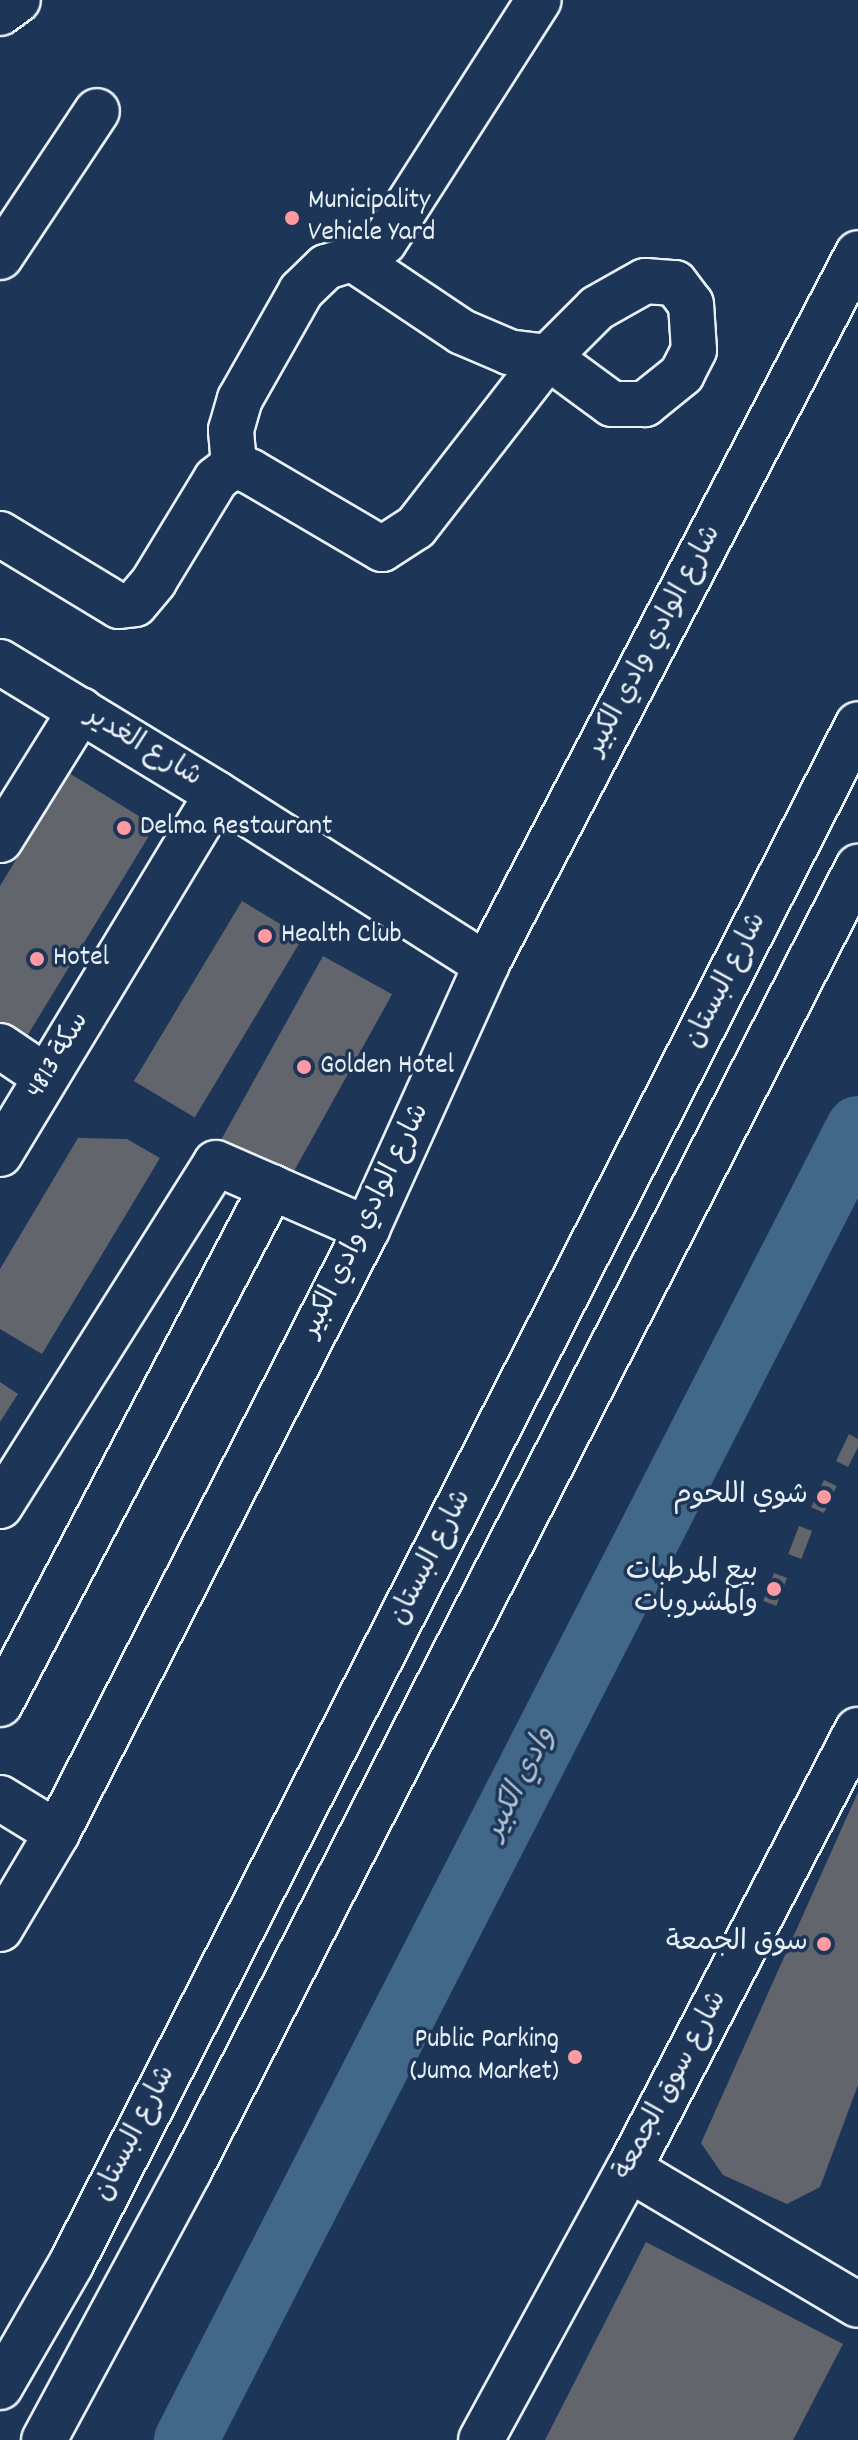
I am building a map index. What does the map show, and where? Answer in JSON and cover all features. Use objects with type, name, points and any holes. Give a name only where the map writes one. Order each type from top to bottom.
[{"type":"street","points":[[0,13],[18,0]]},
{"type":"street","points":[[234,465],[231,430],[240,399],[301,291],[326,267],[353,259],[384,242],[539,0]]},
{"type":"street","points":[[0,257],[97,111]]},
{"type":"street","name":"شارع الوادي وادي الكبير","points":[[0,1929],[57,1833],[367,1229],[486,965],[858,253]]},
{"type":"street","points":[[234,465],[382,549],[416,527],[548,357],[509,352],[462,332],[353,259]]},
{"type":"street","points":[[0,534],[119,606],[135,604],[154,581],[216,479],[234,465]]},
{"type":"street","name":"شارع الغدير","points":[[0,662],[217,794],[486,965]]},
{"type":"street","points":[[0,840],[81,710]]},
{"type":"street","name":"شارع البستان","points":[[0,2387],[71,2264],[858,724]]},
{"type":"street","name":"سكة 4813","points":[[0,1154],[217,794]]},
{"type":"street","points":[[44,2440],[189,2171],[858,867]]},
{"type":"street","points":[[0,1046],[46,1077]]},
{"type":"street","points":[[0,1506],[216,1163],[367,1229]]},
{"type":"street","points":[[0,1704],[272,1187]]},
{"type":"street","name":"شارع سوق الجمعة","points":[[481,2440],[629,2169],[858,1730]]},
{"type":"street","points":[[0,1798],[57,1833]]},
{"type":"street","points":[[629,2169],[858,2305]]},
{"type":"building","name":"Hotel","points":[[69,773],[155,826],[21,1046],[0,1033],[0,886]]},
{"type":"building","points":[[242,901],[303,938],[195,1118],[134,1081]]},
{"type":"building","name":"Golden Hotel","points":[[323,956],[392,994],[289,1181],[220,1142]]},
{"type":"building","points":[[78,1138],[127,1139],[160,1158],[42,1354],[0,1329],[0,1269]]},
{"type":"building","points":[[0,1382],[18,1394],[0,1422]]},
{"type":"building","name":"شوي اللحوم","points":[[849,1434],[858,1439],[858,1447],[848,1467],[836,1461]]},
{"type":"building","name":"شوي اللحوم","points":[[824,1480],[837,1486],[824,1513],[811,1507]]},
{"type":"building","name":"شوي اللحوم","points":[[799,1526],[812,1531],[801,1559],[788,1554]]},
{"type":"building","name":"بيع المرطبات والمشروبات","points":[[774,1573],[787,1578],[776,1606],[763,1601]]},
{"type":"building","name":"سوق الجمعة","points":[[858,1792],[858,2085],[820,2187],[787,2204],[723,2175],[701,2143]]},
{"type":"building","points":[[646,2242],[843,2344],[793,2440],[545,2440]]},
{"type":"waterway","name":"وادي الكبير","points":[[186,2440],[858,1128]]},
{"type":"place","name":"Municipality Vehicle Yard","points":[[292,218]]},
{"type":"place","name":"Delma Restaurant","points":[[124,828]]},
{"type":"place","name":"Health Club","points":[[265,936]]},
{"type":"place","name":"Hotel","points":[[37,959]]},
{"type":"place","name":"Golden Hotel","points":[[304,1067]]},
{"type":"place","name":"شوي اللحوم","points":[[824,1497]]},
{"type":"place","name":"بيع المرطبات والمشروبات","points":[[774,1589]]},
{"type":"place","name":"سوق الجمعة","points":[[824,1944]]},
{"type":"place","name":"Public Parking (Juma Market)","points":[[575,2057]]}]
